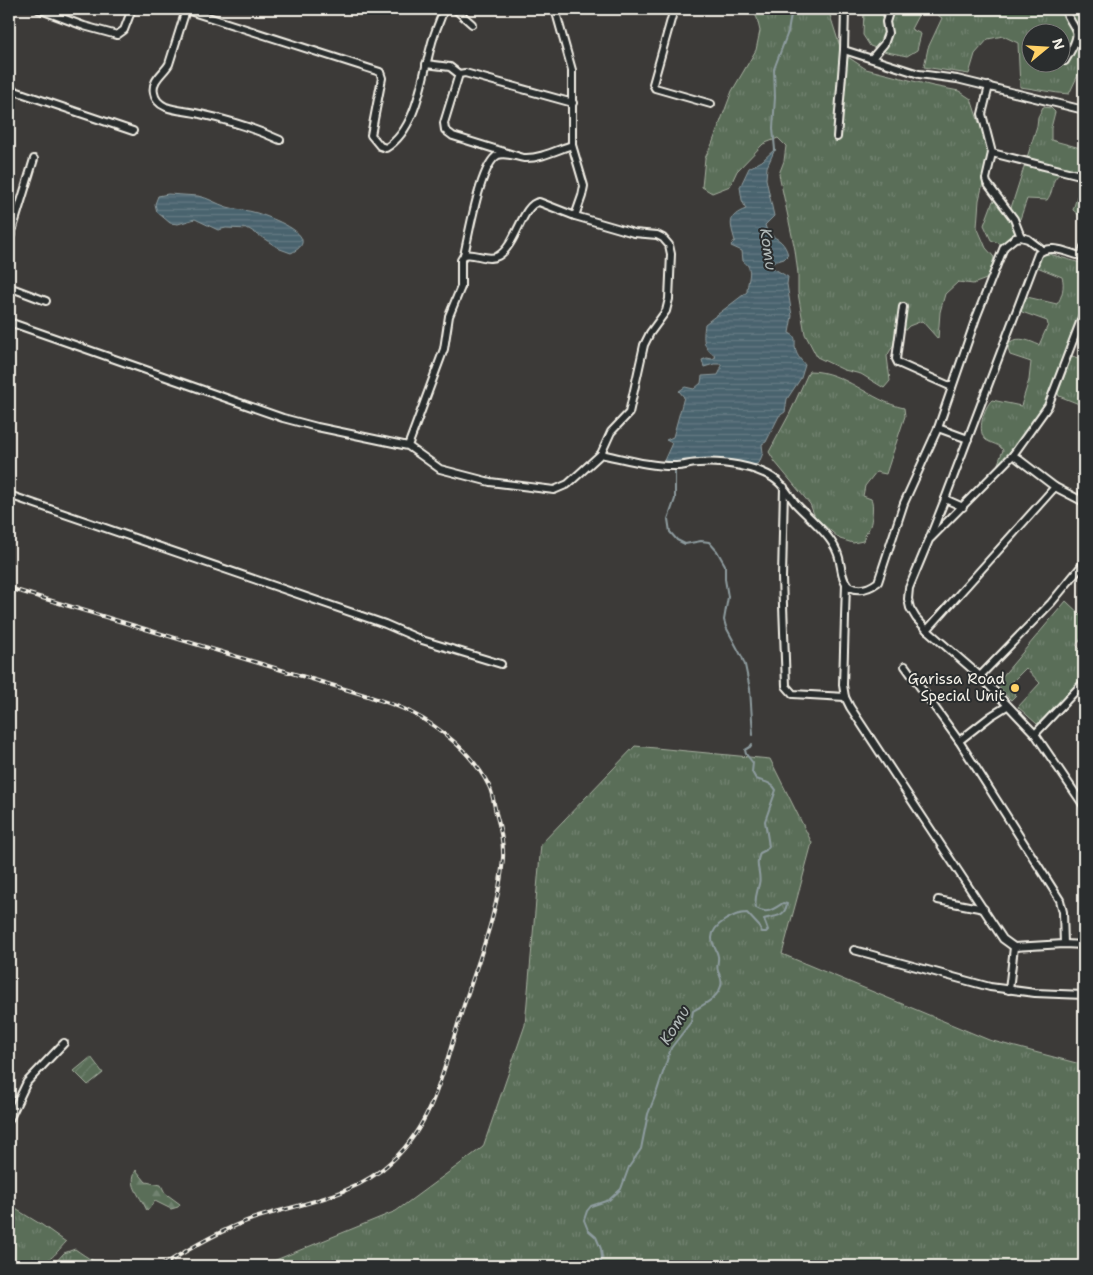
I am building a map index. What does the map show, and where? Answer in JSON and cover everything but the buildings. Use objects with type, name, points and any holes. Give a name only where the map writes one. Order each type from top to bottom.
[{"type":"street","points":[[38,9],[84,26],[117,35],[124,30],[132,9]]},
{"type":"street","points":[[280,140],[258,130],[198,113],[166,107],[157,102],[153,92],[154,86],[158,77],[169,64],[184,9],[380,72],[382,78],[371,135],[380,146],[386,148],[403,131],[416,105],[432,43],[444,9]]},
{"type":"street","points":[[455,9],[472,24]]},
{"type":"street","points":[[555,9],[572,70],[572,145],[584,186],[575,216]]},
{"type":"street","points":[[674,9],[653,84],[655,88],[669,93],[711,104]]},
{"type":"street","points":[[837,137],[844,50],[845,9]]},
{"type":"street","points":[[872,58],[886,39],[888,33],[886,22],[890,9]]},
{"type":"street","points":[[1065,9],[1077,34]]},
{"type":"street","points":[[1070,51],[1084,20]]},
{"type":"street","points":[[844,50],[919,74],[957,78],[1084,110]]},
{"type":"street","points":[[426,64],[450,67],[459,74],[464,73],[573,103]]},
{"type":"street","points":[[459,74],[444,123],[445,130],[453,136],[517,156]]},
{"type":"street","points":[[988,86],[982,114],[992,153],[986,178],[987,183],[1014,218],[1021,237]]},
{"type":"street","points":[[9,89],[133,131]]},
{"type":"street","points":[[408,446],[444,348],[449,316],[461,287],[461,260],[464,255],[486,167],[498,155],[532,158],[572,145]]},
{"type":"street","points":[[992,153],[1084,176]]},
{"type":"street","points":[[9,241],[34,159]]},
{"type":"street","points":[[9,322],[284,418],[317,427],[408,446],[440,469],[490,482],[554,490],[568,484],[601,454],[611,432],[629,413],[644,344],[666,311],[669,299],[671,254],[669,245],[663,238],[656,235],[634,233],[575,216],[539,202],[533,203],[529,208],[516,234],[506,249],[498,256],[490,258],[469,254],[464,255]]},
{"type":"street","points":[[846,583],[858,589],[873,586],[878,582],[904,503],[938,428],[976,318],[1004,247],[1015,238],[1021,237],[1028,239],[1042,250]]},
{"type":"street","points":[[1084,247],[1083,256],[1051,248],[1042,250],[1038,254],[945,499],[909,588],[908,599],[916,618],[927,630],[980,676],[1035,734],[1084,806]]},
{"type":"street","points":[[9,288],[46,301]]},
{"type":"street","points":[[902,307],[896,358],[898,363],[952,387]]},
{"type":"street","points":[[929,540],[1014,455],[1048,406],[1084,312]]},
{"type":"street","points":[[938,428],[968,439]]},
{"type":"street","points":[[601,454],[676,466],[724,463],[756,470],[768,475],[784,488],[824,533],[837,551],[846,583],[843,676],[845,697],[850,706],[1003,939],[1014,947],[1064,944],[1084,945]]},
{"type":"street","points":[[1014,455],[1055,487],[1083,501],[1084,490]]},
{"type":"street","points":[[927,630],[1055,487]]},
{"type":"street","points":[[784,488],[782,578],[786,686],[793,694],[845,697]]},
{"type":"street","points":[[9,495],[385,624],[422,640],[501,664]]},
{"type":"street","points":[[945,499],[963,507]]},
{"type":"street","points":[[980,676],[1051,603],[1084,563]]},
{"type":"street","points":[[905,666],[960,742],[1060,900],[1063,912],[1064,944]]},
{"type":"street","points":[[1035,734],[1084,682]]},
{"type":"street","points":[[1079,688],[1084,695]]},
{"type":"street","points":[[960,742],[990,716],[1007,706]]},
{"type":"street","points":[[938,900],[984,909]]},
{"type":"street","points":[[1009,990],[1014,947]]},
{"type":"street","points":[[854,950],[990,987],[1035,993],[1084,995]]},
{"type":"street","points":[[9,1120],[10,1113],[27,1082],[64,1043]]},
{"type":"green space","points":[[752,9],[828,9],[842,53],[866,69],[959,91],[971,99],[979,123],[989,128],[993,141],[979,200],[977,227],[986,248],[994,257],[989,278],[973,284],[958,282],[945,294],[940,312],[938,339],[922,321],[909,326],[897,339],[887,356],[890,381],[884,388],[861,374],[844,370],[817,357],[805,334],[798,293],[795,250],[779,174],[784,161],[786,146],[778,138],[763,144],[737,171],[730,186],[712,193],[702,187],[705,158],[732,91],[756,50],[760,31],[757,18]]},
{"type":"green space","points":[[864,9],[1084,9],[1084,72],[1079,73],[1069,94],[1020,87],[1018,43],[1003,36],[988,39],[975,54],[969,74],[924,67],[928,48],[942,18],[932,11],[921,10],[911,29],[921,34],[917,50],[907,56],[870,46],[863,35]]},
{"type":"green space","points":[[1043,107],[1051,108],[1055,112],[1051,128],[1051,140],[1084,149],[1084,217],[1073,210],[1082,184],[1079,177],[1066,170],[1054,180],[1052,191],[1047,200],[1027,199],[1011,245],[1004,245],[991,240],[984,225],[993,201],[1003,202],[1011,208],[1037,126],[1038,117]]},
{"type":"green space","points":[[1046,253],[1084,264],[1084,316],[1052,398],[1028,435],[996,469],[1003,450],[986,440],[983,436],[982,420],[986,408],[992,400],[1021,406],[1029,380],[1031,362],[1010,355],[1008,349],[1010,342],[1017,339],[1039,345],[1048,325],[1047,321],[1022,312],[1020,309],[1027,297],[1057,304],[1060,298],[1063,284],[1062,277],[1037,267],[1039,258]]},
{"type":"green space","points":[[1072,356],[1084,360],[1084,406],[1059,396],[1058,393]]},
{"type":"green space","points":[[809,371],[822,372],[834,376],[880,399],[904,408],[905,416],[886,474],[876,472],[865,486],[863,496],[871,499],[873,508],[871,524],[863,541],[853,543],[840,539],[815,517],[810,504],[769,452],[790,413]]},
{"type":"green space","points":[[1066,601],[1084,618],[1084,635],[1076,645],[1084,653],[1084,680],[1037,724],[1018,707],[1040,683],[1026,668],[1010,684],[1016,695],[1011,700],[996,684]]},
{"type":"green space","points":[[635,746],[770,759],[812,843],[782,954],[989,1040],[1084,1065],[1084,1266],[261,1266],[396,1211],[483,1147],[525,1025],[541,844]]},
{"type":"green space","points":[[91,1057],[103,1073],[88,1085],[74,1071]]},
{"type":"green space","points":[[136,1170],[146,1182],[161,1185],[165,1193],[180,1204],[178,1207],[171,1209],[155,1201],[147,1211],[134,1186],[133,1181]]},
{"type":"green space","points":[[9,1205],[66,1242],[47,1260],[29,1261],[28,1266],[9,1266]]},
{"type":"green space","points":[[75,1249],[102,1264],[114,1266],[52,1266],[64,1253]]},
{"type":"water","points":[[775,149],[767,167],[766,179],[774,216],[765,225],[768,234],[781,242],[788,255],[784,259],[771,263],[773,268],[788,277],[787,284],[792,316],[789,333],[795,338],[795,348],[805,365],[801,378],[787,399],[785,412],[779,416],[766,442],[762,444],[763,453],[759,463],[752,466],[726,460],[705,461],[686,465],[662,465],[672,443],[666,440],[673,437],[684,397],[679,391],[685,387],[694,389],[701,383],[702,376],[718,375],[721,369],[721,364],[704,367],[702,360],[716,357],[704,342],[705,324],[747,292],[750,271],[747,264],[743,261],[742,251],[731,246],[735,241],[731,225],[733,217],[746,209],[740,187],[749,168],[762,161]]},
{"type":"water","points":[[168,194],[202,197],[227,207],[254,212],[273,219],[299,235],[302,241],[300,247],[291,253],[280,249],[249,229],[226,228],[218,230],[195,219],[178,224],[170,223],[157,212],[155,204],[158,196]]},
{"type":"waterway","name":"Komu","points":[[775,150],[773,128],[774,69],[788,32],[791,15],[789,9]]},
{"type":"waterway","name":"Komu","points":[[675,472],[675,499],[668,519],[670,532],[677,540],[685,544],[701,541],[709,542],[725,565],[728,597],[724,620],[745,665],[750,689],[753,735]]},
{"type":"waterway","name":"Komu","points":[[599,1266],[602,1258],[601,1249],[596,1237],[588,1230],[584,1220],[587,1211],[591,1206],[609,1200],[621,1189],[629,1167],[641,1149],[648,1114],[671,1048],[691,1022],[693,1011],[710,1001],[719,991],[722,984],[717,969],[718,956],[712,941],[713,933],[725,920],[747,913],[762,932],[766,932],[768,930],[764,919],[778,916],[786,909],[787,904],[783,903],[767,911],[756,908],[760,880],[758,858],[760,853],[769,846],[765,821],[776,790],[770,784],[756,779],[752,772],[753,763],[745,750],[752,744]]},
{"type":"railway","points":[[9,588],[368,696],[395,705],[422,718],[456,743],[482,774],[490,789],[500,830],[503,853],[501,878],[487,936],[437,1090],[419,1128],[407,1145],[378,1173],[362,1183],[327,1197],[240,1223],[206,1240],[162,1266]]},
{"type":"place","name":"Garissa Road Special Unit","points":[[1015,688]]}]
